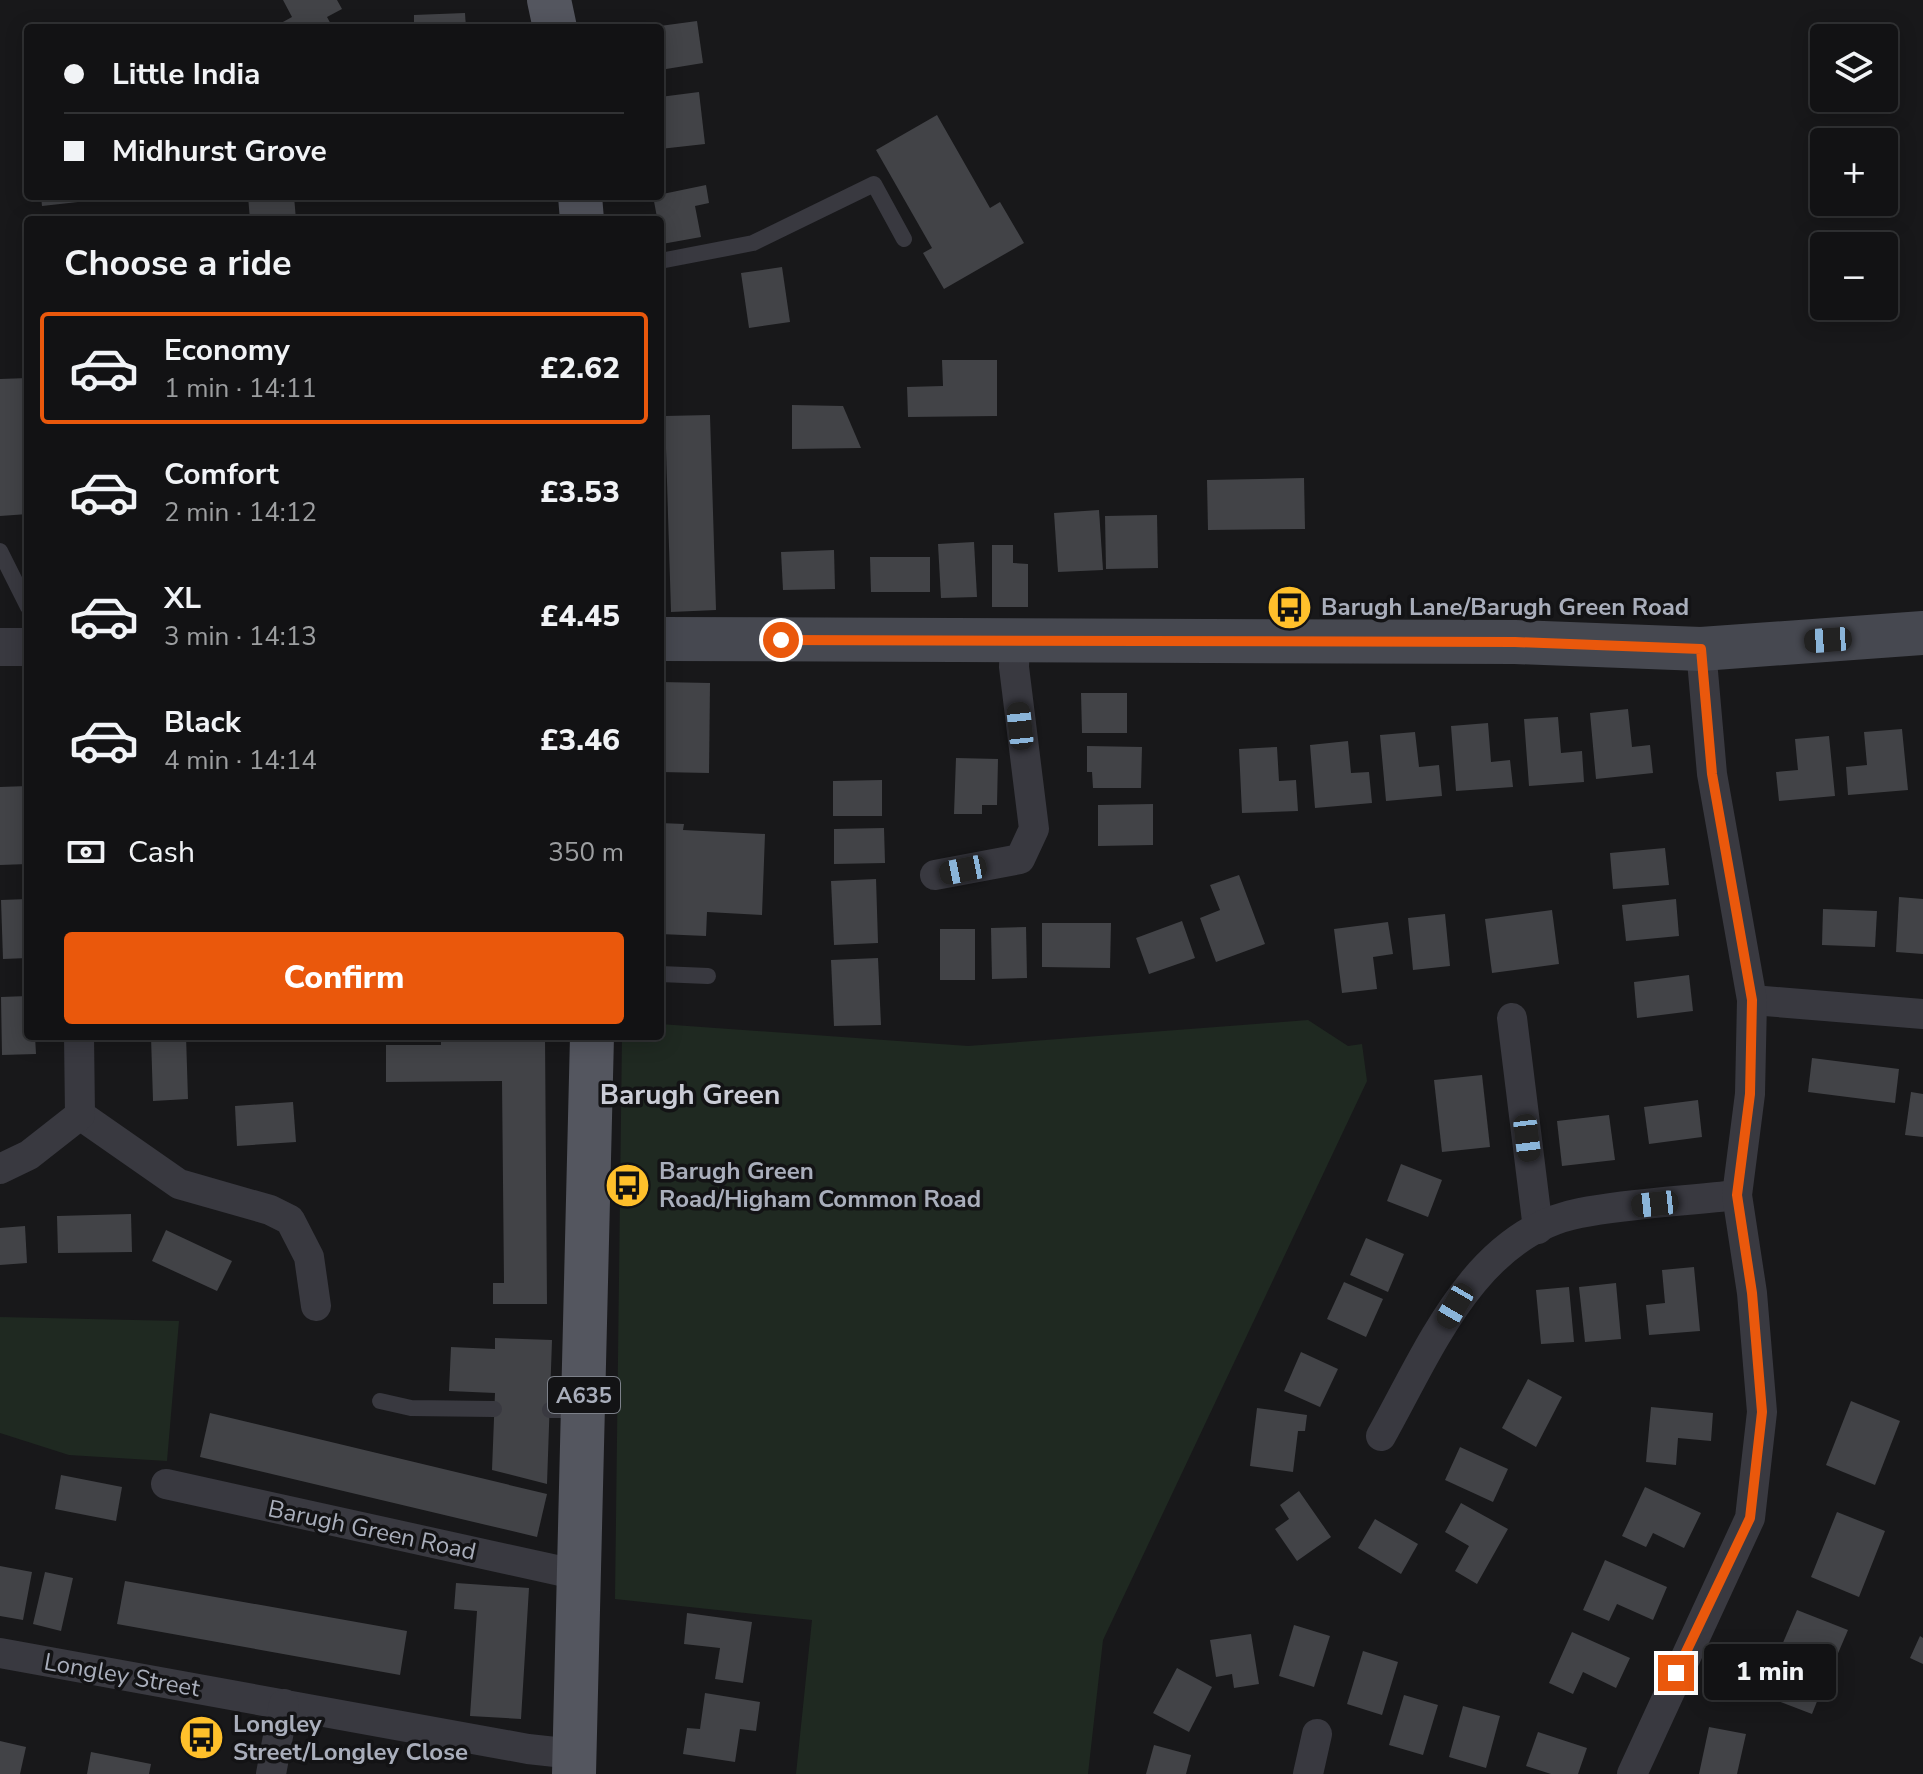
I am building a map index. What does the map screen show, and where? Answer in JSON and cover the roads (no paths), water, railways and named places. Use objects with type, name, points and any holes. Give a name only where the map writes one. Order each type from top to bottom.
[{"type":"main road","points":[[549,0],[554,24]]},
{"type":"main road","points":[[664,639],[1499,642],[1701,649],[1923,633]]},
{"type":"main road","name":"A635","points":[[574,1764],[579,1575],[566,1410],[592,1040]]},
{"type":"street","points":[[935,875],[1020,859],[1034,829],[1020,726],[1015,641]]},
{"type":"street","points":[[0,647],[24,647]]},
{"type":"street","points":[[1632,1774],[1750,1518],[1762,1412],[1752,1293],[1737,1195],[1750,1094],[1752,1000],[1712,774],[1701,649]]},
{"type":"street","points":[[1752,1000],[1785,1000],[1923,1014]]},
{"type":"street","points":[[1512,1018],[1538,1229]]},
{"type":"street","points":[[79,1040],[80,1115]]},
{"type":"street","points":[[0,1169],[29,1155],[80,1115]]},
{"type":"street","points":[[80,1115],[179,1184],[270,1210],[290,1220],[309,1257],[316,1306]]},
{"type":"street","points":[[1381,1436],[1455,1306],[1492,1259],[1538,1229],[1578,1213],[1737,1195]]},
{"type":"street","name":"Barugh Green Road","points":[[166,1484],[579,1575]]},
{"type":"street","name":"Longley Street","points":[[0,1653],[528,1749],[574,1764]]},
{"type":"street","points":[[271,1774],[284,1704]]},
{"type":"street","points":[[1308,1774],[1317,1734]]},
{"type":"lane","points":[[664,260],[753,243],[874,184],[904,239]]},
{"type":"lane","points":[[0,551],[24,599]]},
{"type":"lane","points":[[664,974],[708,976]]},
{"type":"lane","points":[[380,1401],[411,1408],[494,1409]]},
{"type":"place","name":"Barugh Lane/Barugh Green Road","points":[[1290,607]]},
{"type":"place","name":"Barugh Green Road/Higham Common Road","points":[[628,1185]]},
{"type":"place","name":"Longley Street/Longley Close","points":[[202,1738]]},
{"type":"district","name":"Barugh Green","points":[[690,1094]]}]
